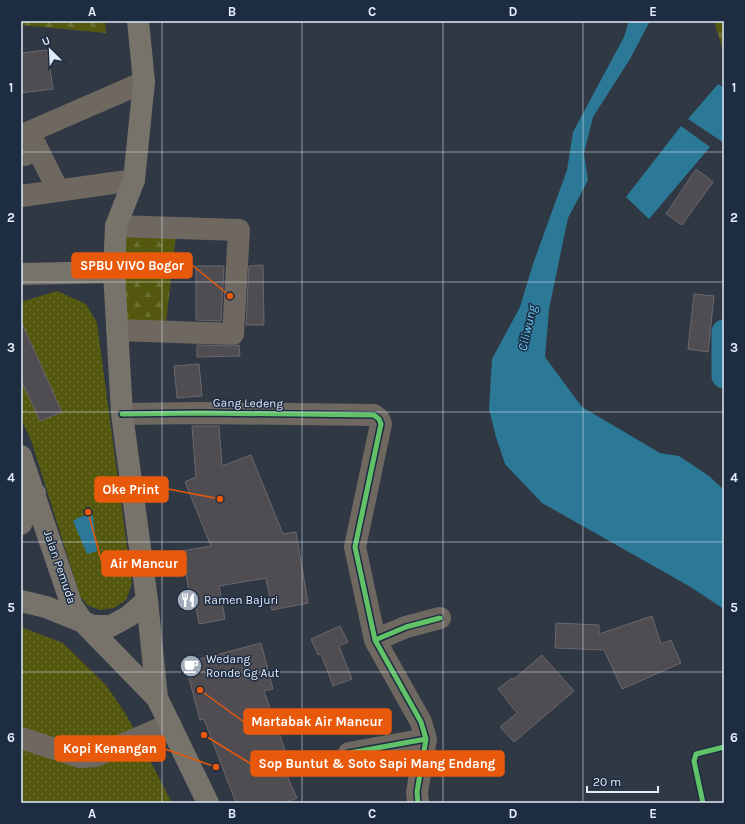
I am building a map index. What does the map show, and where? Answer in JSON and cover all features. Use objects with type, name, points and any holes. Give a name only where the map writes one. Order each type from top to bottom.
[{"type":"main road","points":[[138,21],[144,82],[134,180],[116,226],[114,272],[122,414],[147,600],[157,698],[208,803]]},
{"type":"main road","points":[[21,274],[114,272]]},
{"type":"main road","name":"Jalan Pemuda","points":[[21,456],[72,606],[84,623],[157,698]]},
{"type":"main road","points":[[21,524],[34,493]]},
{"type":"main road","points":[[21,601],[46,607],[93,626],[111,626],[129,616],[147,600]]},
{"type":"street","points":[[29,132],[144,82]]},
{"type":"street","points":[[21,155],[25,155],[29,132]]},
{"type":"street","points":[[29,132],[58,190]]},
{"type":"street","points":[[21,196],[134,180]]},
{"type":"street","points":[[116,226],[239,230],[233,334],[117,330]]},
{"type":"street","name":"Gang Ledeng","points":[[122,414],[155,412],[374,415],[379,419],[381,424],[355,546],[375,640]]},
{"type":"street","points":[[418,803],[417,792],[426,739],[421,722],[375,640],[406,627],[440,618]]},
{"type":"street","points":[[21,738],[80,757],[96,756],[170,724]]},
{"type":"street","points":[[349,753],[426,739]]},
{"type":"green space","points":[[21,21],[105,21],[106,33],[21,25]]},
{"type":"green space","points":[[714,21],[724,21],[723,50]]},
{"type":"green space","points":[[116,226],[177,227],[165,331],[117,330]]},
{"type":"green space","points":[[57,291],[86,304],[97,323],[132,584],[126,600],[114,608],[100,610],[87,605],[80,596],[31,440],[21,419],[21,302]]},
{"type":"green space","points":[[21,627],[63,643],[106,685],[127,716],[172,803],[21,803]]},
{"type":"water","name":"Ciliwung","points":[[629,21],[650,21],[630,59],[593,117],[584,153],[588,180],[568,218],[549,309],[545,357],[582,407],[660,453],[679,456],[709,476],[724,490],[724,609],[689,586],[542,503],[505,464],[489,409],[492,359],[520,307],[533,264],[567,170],[573,132],[624,37]]},
{"type":"water","points":[[718,84],[724,88],[724,143],[688,119]]},
{"type":"water","points":[[681,126],[710,147],[649,219],[626,197]]},
{"type":"water","points":[[82,516],[93,516],[97,551],[87,554],[73,521]]},
{"type":"building","points":[[47,50],[53,89],[21,93],[21,53]]},
{"type":"building","points":[[696,169],[713,182],[682,225],[666,214]]},
{"type":"building","points":[[263,265],[264,325],[246,325],[249,266]]},
{"type":"building","points":[[196,266],[224,266],[221,321],[196,320]]},
{"type":"building","points":[[694,294],[714,296],[708,352],[688,349]]},
{"type":"building","points":[[21,321],[62,412],[40,421],[21,380]]},
{"type":"building","points":[[197,345],[239,345],[240,356],[197,357]]},
{"type":"building","points":[[199,364],[202,396],[177,398],[174,366]]},
{"type":"building","points":[[192,426],[219,426],[222,466],[251,455],[283,534],[296,532],[308,603],[272,610],[266,578],[219,586],[225,619],[199,624],[193,590],[189,591],[182,551],[211,546],[185,482],[196,477]]},
{"type":"building","points":[[652,616],[661,644],[671,640],[681,663],[622,689],[604,650],[555,648],[556,623],[599,625],[599,634]]},
{"type":"building","points":[[340,626],[348,642],[339,646],[352,679],[333,686],[321,654],[318,655],[311,639]]},
{"type":"building","points":[[261,643],[273,689],[264,691],[290,764],[283,767],[297,798],[285,803],[236,803],[204,719],[200,720],[185,663]]},
{"type":"building","points":[[542,655],[574,691],[514,742],[500,727],[517,713],[498,689],[512,678],[513,680]]},
{"type":"waterway","points":[[724,332],[724,376]]},
{"type":"cycle path","points":[[122,414],[200,413],[374,415],[379,419],[381,424],[355,547],[375,640],[421,722],[426,739],[417,792],[418,803]]},
{"type":"cycle path","points":[[375,640],[406,627],[440,618]]},
{"type":"cycle path","points":[[349,753],[426,739]]},
{"type":"cycle path","points":[[703,803],[694,761],[696,754],[724,747]]},
{"type":"place","name":"SPBU VIVO Bogor","points":[[230,296]]},
{"type":"place","name":"Oke Print","points":[[220,499]]},
{"type":"place","name":"Air Mancur","points":[[88,512]]},
{"type":"place","name":"Ramen Bajuri","points":[[188,600]]},
{"type":"place","name":"Wedang Ronde Gg Aut","points":[[191,666]]},
{"type":"place","name":"Martabak Air Mancur","points":[[200,690]]},
{"type":"place","name":"Sop Buntut & Soto Sapi Mang Endang","points":[[204,735]]},
{"type":"place","name":"Kopi Kenangan","points":[[216,767]]}]
